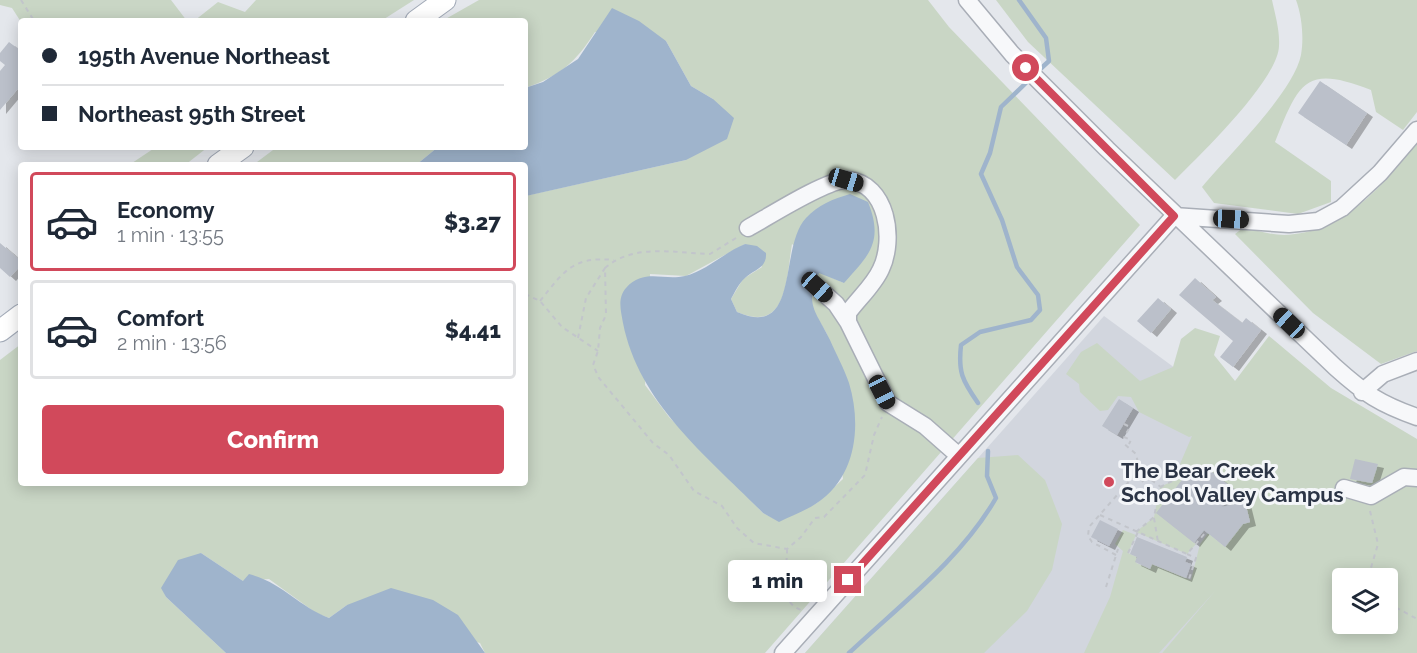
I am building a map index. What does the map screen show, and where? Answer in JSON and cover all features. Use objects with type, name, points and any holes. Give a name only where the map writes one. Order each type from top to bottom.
[{"type":"main road","points":[[420,18],[445,0]]},
{"type":"main road","points":[[222,162],[239,150]]},
{"type":"main road","points":[[0,331],[18,317]]},
{"type":"street","points":[[967,0],[1012,54],[1174,216],[1362,392],[1382,404],[1417,417]]},
{"type":"street","points":[[1174,216],[1289,224],[1318,221],[1342,208],[1372,180],[1417,129]]},
{"type":"street","points":[[748,228],[829,184],[846,180],[861,184],[873,194],[884,208],[888,247],[881,270],[848,313],[848,322]]},
{"type":"street","points":[[783,653],[1174,216]]},
{"type":"street","points":[[817,287],[836,304],[848,322],[888,403],[925,426],[959,456]]},
{"type":"street","points":[[1362,392],[1383,374],[1417,361]]},
{"type":"street","points":[[1344,488],[1371,496],[1404,477],[1417,478]]},
{"type":"path","points":[[21,0],[32,18]]},
{"type":"path","points":[[578,338],[586,298],[605,268],[615,260],[638,253],[676,250],[710,254],[748,228]]},
{"type":"path","points":[[540,301],[567,268],[597,258],[615,260]]},
{"type":"path","points":[[605,268],[606,315],[600,328],[598,351],[593,365],[599,378],[653,443],[669,455],[694,491],[722,506],[737,528],[754,543],[787,549]]},
{"type":"path","points":[[528,295],[540,301],[548,308],[551,317],[598,351]]},
{"type":"path","points":[[787,549],[801,537],[815,518],[824,517],[866,475],[874,435],[888,403]]},
{"type":"path","points":[[1124,424],[1130,427],[1124,436],[1131,440],[1128,446]]},
{"type":"path","points":[[1122,442],[1136,454],[1137,469],[1150,496],[1157,503]]},
{"type":"path","points":[[1137,469],[1170,494]]},
{"type":"path","points":[[1116,555],[1088,539],[1089,527],[1137,469]]},
{"type":"path","points":[[1158,542],[1154,517],[1161,487],[1186,474]]},
{"type":"path","points":[[1371,496],[1370,514],[1378,544],[1371,568]]},
{"type":"path","points":[[1100,515],[1196,558],[1189,579]]},
{"type":"path","points":[[1128,553],[1137,532],[1154,517]]},
{"type":"path","points":[[1187,554],[1206,532]]},
{"type":"path","points":[[787,549],[788,561],[784,576],[786,596],[794,607],[817,615]]},
{"type":"path","points":[[1106,586],[1118,549]]},
{"type":"path","points":[[1398,609],[1417,619]]},
{"type":"shaded area","name":"The Bear Creek School Valley Campus","points":[[1104,316],[1220,401],[1294,505],[1162,653],[805,653]]},
{"type":"green space","points":[[0,0],[171,0],[185,18],[18,18],[12,8],[0,5]]},
{"type":"green space","points":[[256,0],[414,0],[386,18],[198,18],[218,2],[245,12]]},
{"type":"green space","points":[[479,0],[928,0],[949,27],[1140,225],[765,653],[485,653],[480,643],[347,605],[329,618],[316,613],[269,579],[243,581],[201,553],[162,588],[166,597],[226,653],[0,653],[0,360],[18,346],[18,486],[528,486],[528,195],[686,160],[713,99],[691,86],[666,41],[595,32],[581,52],[566,67],[548,79],[528,87],[528,18],[447,18]],"holes":[[[745,244],[762,267],[743,279],[731,299],[737,312],[754,317],[766,316],[775,309],[781,299],[792,244],[844,283],[819,272],[811,289],[811,307],[827,334],[843,479],[817,503],[779,521],[763,513],[669,417],[645,385],[650,274],[686,276]]]},
{"type":"green space","points":[[996,0],[1272,0],[1279,46],[1266,78],[1252,97],[1219,136],[1175,180],[1028,42]]},
{"type":"green space","points":[[1296,0],[1417,0],[1417,112],[1403,130],[1376,112],[1371,90],[1349,82],[1318,79],[1307,84],[1299,92],[1275,142],[1331,181],[1331,202],[1298,214],[1214,203],[1202,187],[1273,105],[1296,70],[1301,55],[1302,41],[1301,20]]},
{"type":"green space","points":[[1417,143],[1417,351],[1381,364],[1313,313],[1235,234],[1243,228],[1284,235],[1325,226],[1360,204],[1390,175]]},
{"type":"green space","points":[[152,150],[204,150],[189,162],[134,162]]},
{"type":"green space","points":[[273,150],[434,150],[420,162],[257,162]]},
{"type":"green space","points":[[1195,328],[1220,336],[1214,355],[1235,381],[1269,336],[1331,388],[1417,439],[1417,653],[1162,653],[1216,590],[1159,653],[1084,653],[1110,597],[1123,551],[1115,544],[1123,530],[1136,535],[1128,553],[1137,557],[1136,563],[1150,568],[1152,564],[1191,580],[1200,544],[1208,533],[1225,547],[1235,526],[1250,522],[1245,502],[1230,505],[1226,502],[1235,490],[1203,465],[1197,472],[1192,467],[1188,471],[1180,464],[1192,436],[1189,437],[1139,412],[1131,397],[1118,396],[1108,410],[1100,411],[1080,392],[1079,384],[1066,374],[1081,352],[1097,343],[1140,381],[1173,367],[1181,339]]},
{"type":"green space","points":[[1018,455],[1045,480],[1062,524],[1052,570],[1027,611],[984,653],[805,653],[978,458]]},
{"type":"green space","points":[[1179,478],[1201,495],[1192,507],[1172,492],[1162,505],[1167,510],[1162,517],[1196,544],[1187,554],[1136,532],[1154,517],[1160,487]]},
{"type":"water","points":[[612,8],[639,21],[666,41],[691,86],[713,99],[734,118],[727,139],[686,160],[528,196],[528,162],[420,162],[434,150],[528,150],[528,87],[543,82],[578,59]]},
{"type":"water","points":[[850,194],[868,202],[875,228],[871,247],[861,264],[844,283],[819,273],[812,293],[812,301],[849,383],[855,416],[852,449],[848,465],[830,492],[812,506],[779,522],[763,513],[720,471],[678,427],[660,404],[631,352],[621,314],[621,296],[626,288],[640,278],[693,274],[745,244],[757,246],[766,253],[765,262],[743,280],[731,299],[737,312],[757,317],[771,313],[780,302],[792,249],[806,218],[826,203]]},
{"type":"water","points":[[201,553],[243,581],[249,574],[261,578],[329,618],[347,605],[391,588],[433,600],[458,615],[485,653],[226,653],[166,597],[161,588],[178,560]]},
{"type":"building","points":[[9,42],[18,49],[18,89],[0,110],[0,71],[5,65],[0,61],[0,53]]},
{"type":"building","points":[[1320,81],[1367,113],[1346,145],[1298,113]]},
{"type":"building","points":[[0,243],[18,258],[18,268],[10,277],[0,268]]},
{"type":"building","points":[[1195,278],[1216,297],[1212,300],[1242,323],[1246,318],[1261,330],[1233,367],[1220,357],[1233,341],[1179,295]]},
{"type":"building","points":[[1158,298],[1171,309],[1151,333],[1137,321]]},
{"type":"building","points":[[1119,399],[1133,408],[1117,435],[1102,426]]},
{"type":"building","points":[[1355,459],[1378,464],[1372,483],[1350,479]]},
{"type":"building","points":[[1203,465],[1235,490],[1222,507],[1245,502],[1250,522],[1243,524],[1225,547],[1204,530],[1194,543],[1156,513],[1192,467],[1197,472]]},
{"type":"building","points":[[1100,520],[1118,529],[1109,546],[1091,537]]},
{"type":"building","points":[[1137,537],[1187,557],[1185,562],[1191,564],[1186,578],[1152,564],[1150,569],[1135,562],[1137,557],[1130,554]]},
{"type":"waterway","points":[[1019,0],[1046,38],[1049,61],[1036,73]]},
{"type":"waterway","points":[[978,403],[962,376],[961,345],[980,332],[1031,320],[1040,310],[1038,295],[1017,267],[1002,220],[981,174],[990,153],[1001,107],[1030,79]]},
{"type":"waterway","points":[[849,653],[948,561],[982,520],[996,498],[987,476],[988,451]]},
{"type":"place","name":"The Bear Creek School Valley Campus","points":[[1109,482]]},
{"type":"route","points":[[848,580],[1174,216],[1026,68]]}]
